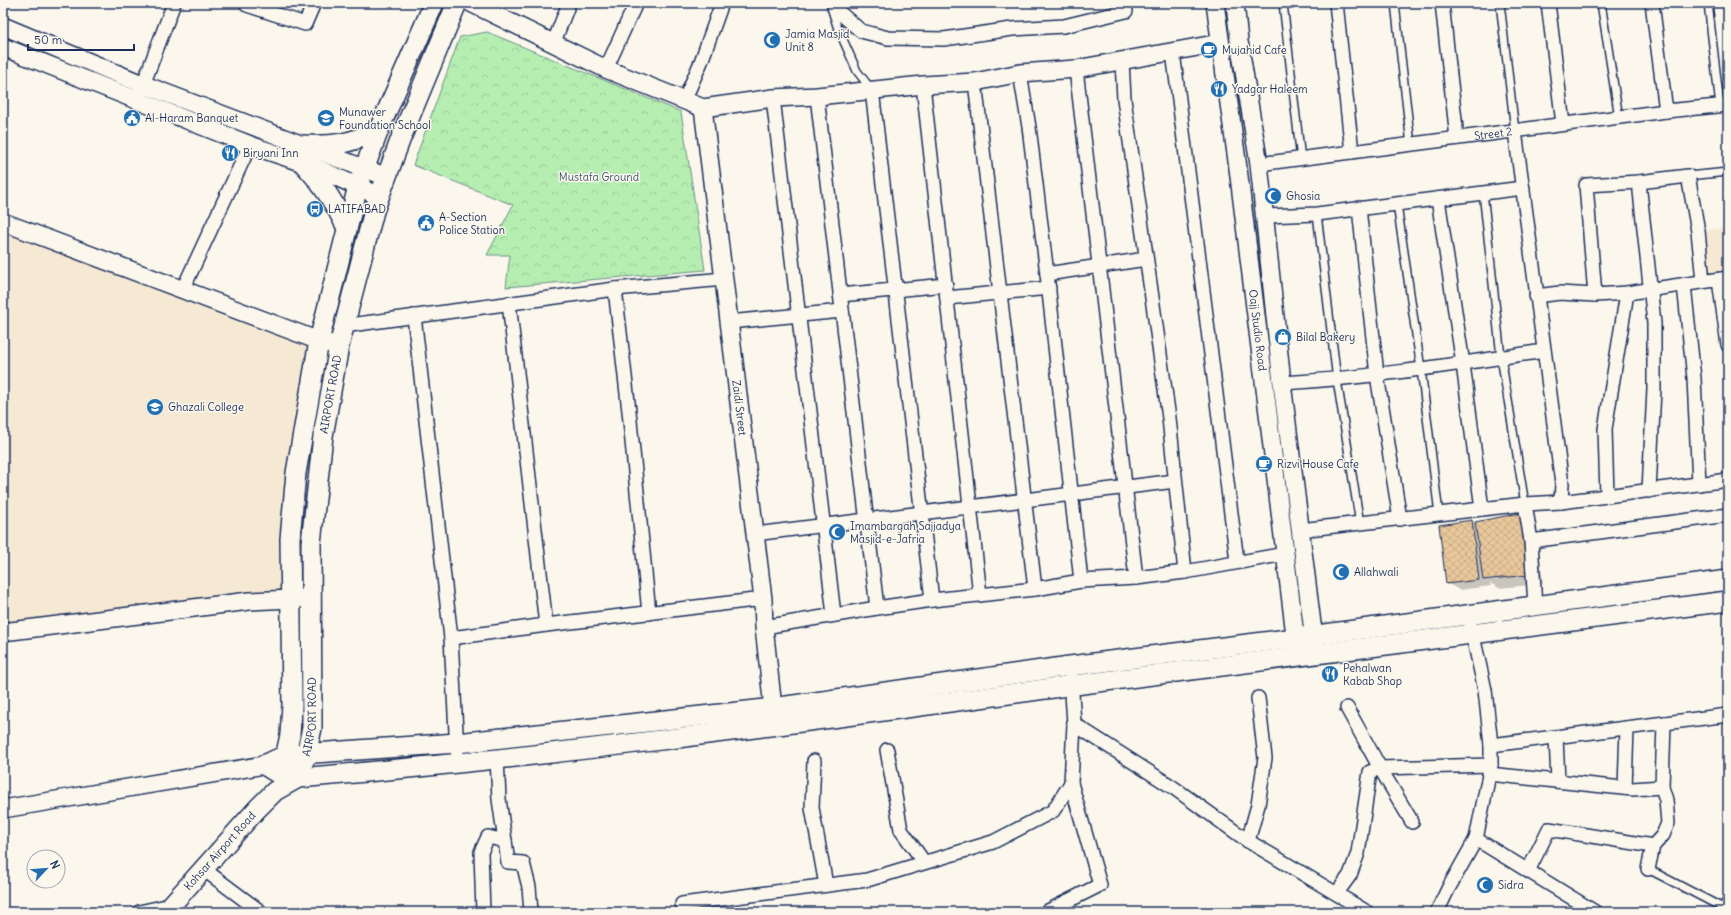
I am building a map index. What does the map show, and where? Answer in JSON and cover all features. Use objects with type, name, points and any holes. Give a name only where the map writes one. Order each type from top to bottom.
[{"type":"main road","points":[[285,781],[286,755],[292,705],[290,539],[296,473],[319,341],[358,186],[379,130],[434,3]]},
{"type":"main road","name":"AIRPORT ROAD","points":[[285,781],[306,755],[312,728],[312,535],[322,436],[343,326],[379,196],[401,138],[457,3]]},
{"type":"main road","points":[[303,145],[329,146],[355,141],[379,130]]},
{"type":"main road","points":[[303,163],[328,193],[347,228]]},
{"type":"main road","points":[[1728,580],[1469,616],[1070,666],[773,708],[457,743],[306,755],[286,755],[264,765],[285,781],[497,758],[775,726],[1728,601]]},
{"type":"main road","name":"Kohsar Airport Road","points":[[168,908],[202,868],[285,781]]},
{"type":"street","points":[[138,102],[142,84],[174,3]]},
{"type":"street","points":[[245,4],[305,24],[314,3]]},
{"type":"street","points":[[472,3],[554,42],[606,69],[703,108],[773,98],[817,96],[923,85],[975,82],[1020,73],[1076,69],[1220,43],[1239,41]]},
{"type":"street","points":[[554,42],[569,3]]},
{"type":"street","points":[[606,69],[636,3]]},
{"type":"street","points":[[684,101],[701,62],[722,3]]},
{"type":"street","points":[[832,3],[840,13],[862,31],[888,38],[944,39],[1012,28],[1064,26],[1126,12],[1125,3]]},
{"type":"street","name":"Oajj Studio Road","points":[[1215,3],[1238,168],[1285,554],[1304,637],[1316,655]]},
{"type":"street","name":"Oajj Studio Road","points":[[1235,3],[1239,41],[1259,164],[1282,383],[1300,530],[1304,637],[1298,657]]},
{"type":"street","points":[[1336,3],[1352,152]]},
{"type":"street","points":[[1442,3],[1457,138]]},
{"type":"street","points":[[1548,3],[1564,124]]},
{"type":"street","points":[[1652,3],[1666,111]]},
{"type":"street","points":[[3,26],[142,84],[387,177]]},
{"type":"street","points":[[3,47],[138,102],[250,145],[303,163],[379,196]]},
{"type":"street","points":[[1173,52],[1237,562]]},
{"type":"street","points":[[1122,60],[1124,99],[1169,418],[1185,572]]},
{"type":"street","points":[[1076,69],[1136,578]]},
{"type":"street","points":[[1020,73],[1029,127],[1047,274],[1073,494],[1081,581]]},
{"type":"street","points":[[975,82],[1035,589]]},
{"type":"street","points":[[923,85],[980,595]]},
{"type":"street","points":[[872,90],[932,600]]},
{"type":"street","points":[[817,96],[877,608]]},
{"type":"street","points":[[773,98],[834,615]]},
{"type":"street","name":"Street 2","points":[[1259,164],[1301,160],[1666,111],[1724,106]]},
{"type":"street","name":"Zaidi Street","points":[[703,108],[763,598],[764,627],[773,708]]},
{"type":"street","points":[[1515,132],[1562,484],[1561,502]]},
{"type":"street","points":[[183,289],[250,145]]},
{"type":"street","points":[[1595,295],[1586,185],[1639,182],[1688,176],[1698,231],[1703,281]]},
{"type":"street","points":[[1639,182],[1654,323],[1654,389],[1648,491]]},
{"type":"street","points":[[1265,216],[1317,214],[1523,188]]},
{"type":"street","points":[[1438,199],[1463,364],[1482,509]]},
{"type":"street","points":[[1358,208],[1377,376],[1400,519]]},
{"type":"street","points":[[3,222],[319,341],[339,346]]},
{"type":"street","points":[[1047,274],[1146,259]]},
{"type":"street","points":[[343,326],[615,289],[724,279]]},
{"type":"street","points":[[1536,296],[1560,293],[1595,295],[1627,293],[1723,279],[1728,345]]},
{"type":"street","points":[[840,295],[946,285]]},
{"type":"street","points":[[1684,285],[1694,378],[1699,484]]},
{"type":"street","points":[[947,298],[1048,288]]},
{"type":"street","points":[[615,289],[630,419],[649,613]]},
{"type":"street","points":[[1607,496],[1605,429],[1627,293]]},
{"type":"street","points":[[509,303],[546,625]]},
{"type":"street","points":[[729,322],[842,310]]},
{"type":"street","points":[[414,316],[450,638],[458,762]]},
{"type":"street","points":[[1282,383],[1377,376],[1544,351]]},
{"type":"street","points":[[1300,530],[1525,504],[1561,502],[1728,480]]},
{"type":"street","points":[[755,534],[1175,481]]},
{"type":"street","points":[[1525,504],[1531,542],[1535,606]]},
{"type":"street","points":[[1531,542],[1728,515]]},
{"type":"street","points":[[764,627],[932,600],[1035,589],[1081,581],[1136,578],[1185,572],[1285,554]]},
{"type":"street","points":[[3,632],[249,601],[312,598]]},
{"type":"street","points":[[450,638],[763,598]]},
{"type":"street","points":[[1437,912],[1476,839],[1490,770],[1491,745],[1486,690],[1469,616]]},
{"type":"street","points":[[1046,912],[1100,885],[1070,783],[1074,724],[1070,666]]},
{"type":"street","points":[[1248,841],[1258,805],[1265,758],[1258,698]]},
{"type":"street","points":[[1347,708],[1412,822]]},
{"type":"street","points":[[1491,745],[1728,715]]},
{"type":"street","points":[[1648,869],[1653,846],[1663,836],[1668,823],[1666,800],[1662,787],[1664,723]]},
{"type":"street","points":[[1074,724],[1174,788],[1248,841],[1338,893],[1367,912]]},
{"type":"street","points":[[1626,788],[1627,728]]},
{"type":"street","points":[[1556,736],[1558,781]]},
{"type":"street","points":[[887,750],[901,830],[924,862]]},
{"type":"street","points":[[497,758],[499,799],[508,862],[523,863],[529,887],[530,912]]},
{"type":"street","points":[[814,761],[812,808],[826,885]]},
{"type":"street","points":[[3,809],[212,772],[264,765]]},
{"type":"street","points":[[1338,893],[1350,875],[1358,853],[1370,772],[1380,768],[1490,770],[1558,781],[1626,788],[1662,787]]},
{"type":"street","points":[[682,904],[867,880],[993,842],[1053,811],[1070,783]]},
{"type":"street","points":[[1528,871],[1549,829],[1653,846]]},
{"type":"street","points":[[484,912],[481,852],[488,837],[505,841]]},
{"type":"street","points":[[1476,839],[1595,912]]},
{"type":"street","points":[[202,868],[261,912]]},
{"type":"street","points":[[139,912],[168,908]]},
{"type":"lane","points":[[832,3],[837,26],[857,71],[872,90]]},
{"type":"lane","points":[[1283,3],[1301,160]]},
{"type":"lane","points":[[1395,3],[1411,145]]},
{"type":"lane","points":[[1500,3],[1515,132]]},
{"type":"lane","points":[[1601,3],[1618,118]]},
{"type":"lane","points":[[1708,3],[1724,106]]},
{"type":"lane","points":[[1688,176],[1728,172]]},
{"type":"lane","points":[[1483,192],[1501,357],[1525,504]]},
{"type":"lane","points":[[1397,204],[1421,369],[1439,514]]},
{"type":"lane","points":[[1317,214],[1337,380],[1360,524]]},
{"type":"lane","points":[[1648,869],[1725,908]]},
{"type":"shaded area","name":"Ghazali College","points":[[3,222],[319,341],[291,599],[3,638]]},
{"type":"shaded area","points":[[1728,227],[1728,271],[1709,275],[1701,231]]},
{"type":"green space","name":"Mustafa Ground","points":[[487,32],[681,112],[705,270],[506,287],[510,255],[487,255],[513,205],[413,165],[460,37]]},
{"type":"building","points":[[1520,513],[1528,575],[1483,580],[1475,522]]},
{"type":"building","points":[[1472,520],[1479,580],[1446,584],[1439,525]]},
{"type":"place","name":"Jamia Masjid Unit 8","points":[[772,40]]},
{"type":"place","name":"Mujahid Cafe","points":[[1209,50]]},
{"type":"place","name":"Yadgar Haleem","points":[[1219,89]]},
{"type":"place","name":"Al-Haram Banquet","points":[[132,118]]},
{"type":"place","name":"Munawer Foundation School","points":[[326,118]]},
{"type":"place","name":"Biryani Inn","points":[[230,153]]},
{"type":"place","name":"Ghosia","points":[[1273,196]]},
{"type":"place","name":"LATIFABAD","points":[[315,209]]},
{"type":"place","name":"A-Section Police Station","points":[[426,223]]},
{"type":"place","name":"Bilal Bakery","points":[[1283,337]]},
{"type":"place","name":"Ghazali College","points":[[155,407]]},
{"type":"place","name":"Rizvi House Cafe","points":[[1264,464]]},
{"type":"place","name":"Imambargah Sajjadya Masjid-e-Jafria","points":[[837,532]]},
{"type":"place","name":"Allahwali","points":[[1341,572]]},
{"type":"place","name":"Pehalwan Kabab Shop","points":[[1330,674]]},
{"type":"place","name":"Sidra","points":[[1485,885]]}]
